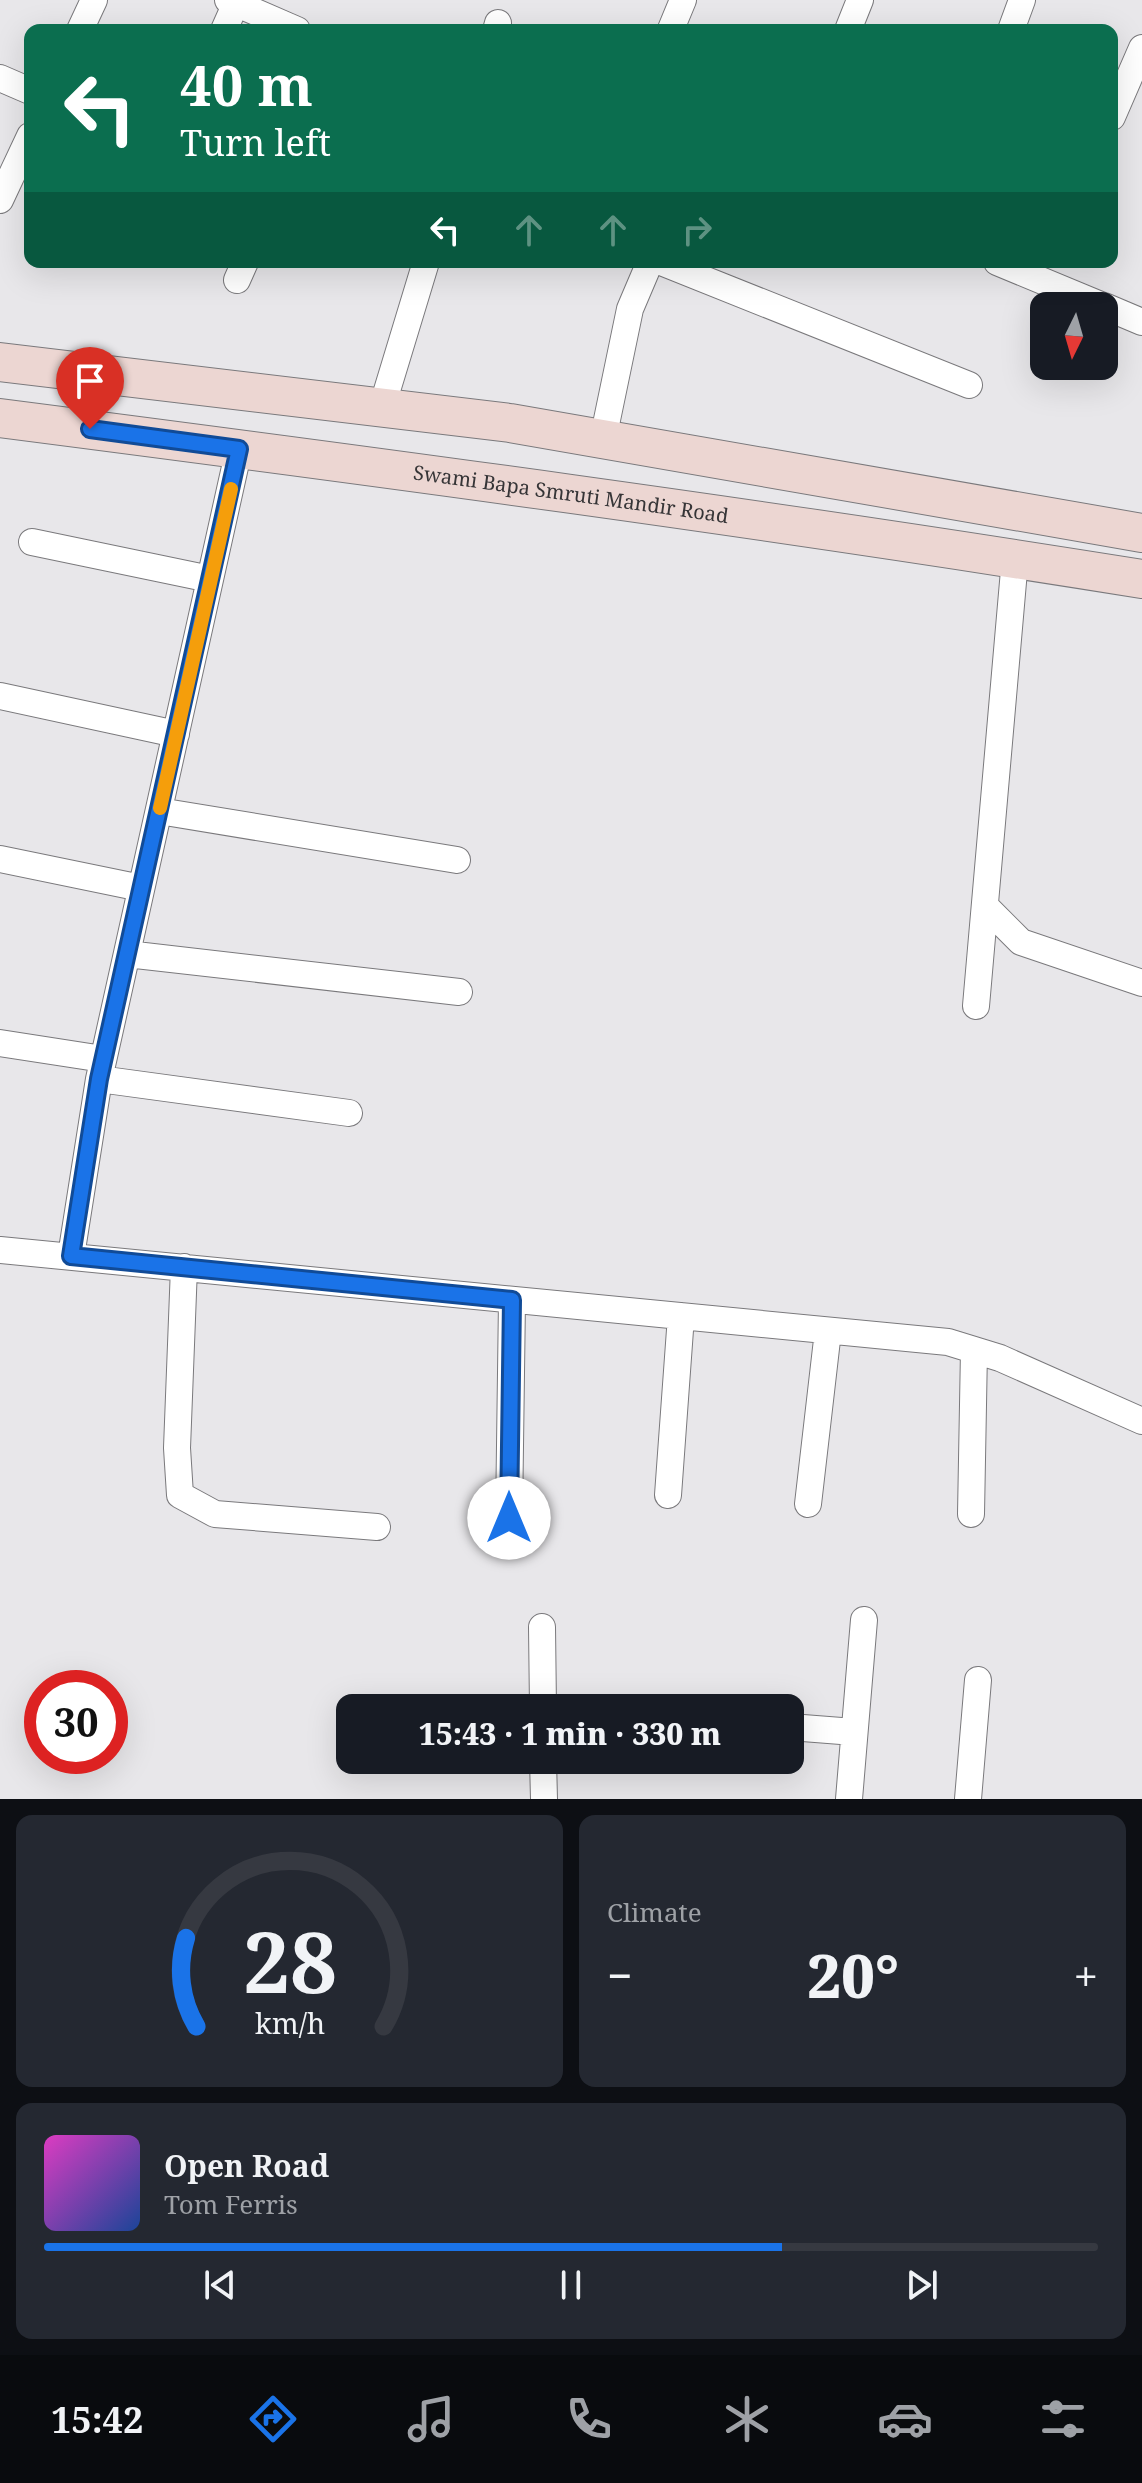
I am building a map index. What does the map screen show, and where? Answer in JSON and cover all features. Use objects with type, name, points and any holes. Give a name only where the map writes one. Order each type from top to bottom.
[{"type":"street","points":[[673,24],[683,0]]},
{"type":"street","points":[[850,24],[860,0]]},
{"type":"street","points":[[1013,24],[1022,0]]},
{"type":"street","points":[[82,24],[91,1]]},
{"type":"street","points":[[226,24],[232,2],[283,24]]},
{"type":"street","points":[[1118,103],[1142,48]]},
{"type":"street","points":[[0,78],[24,88]]},
{"type":"street","points":[[0,200],[24,149]]},
{"type":"street","points":[[382,407],[424,268]]},
{"type":"street","points":[[603,439],[630,309],[647,268]]},
{"type":"street","points":[[676,268],[969,385]]},
{"type":"street","points":[[1012,268],[1070,292]]},
{"type":"street","points":[[1118,312],[1142,322]]},
{"type":"street","points":[[0,362],[510,423],[1142,533]]},
{"type":"street","name":"Swami Bapa Smruti Mandir Road","points":[[0,418],[859,534],[1142,579]]},
{"type":"street","points":[[71,1256],[101,1069],[239,449]]},
{"type":"street","points":[[32,542],[210,579]]},
{"type":"street","points":[[976,1006],[1015,559]]},
{"type":"street","points":[[0,696],[176,734]]},
{"type":"street","points":[[159,811],[457,860]]},
{"type":"street","points":[[0,859],[141,888]]},
{"type":"street","points":[[985,906],[1021,942],[1142,983]]},
{"type":"street","points":[[127,954],[459,992]]},
{"type":"street","points":[[0,1043],[101,1069],[349,1113]]},
{"type":"street","points":[[0,1250],[948,1342],[1000,1358],[1142,1421]]},
{"type":"street","points":[[184,1267],[177,1448],[180,1495],[215,1514],[377,1527]]},
{"type":"street","points":[[509,1518],[512,1300]]},
{"type":"street","points":[[668,1495],[681,1316]]},
{"type":"street","points":[[808,1504],[828,1331]]},
{"type":"street","points":[[971,1514],[974,1350]]},
{"type":"street","points":[[849,1799],[864,1620]]},
{"type":"street","points":[[542,1627],[543,1694]]},
{"type":"street","points":[[968,1799],[978,1680]]},
{"type":"street","points":[[804,1728],[854,1732]]},
{"type":"street","points":[[543,1774],[544,1799]]},
{"type":"slow traffic","points":[[160,808],[231,489]]},
{"type":"route","points":[[90,429],[239,449],[99,1079],[71,1256],[512,1300],[509,1518]]}]
